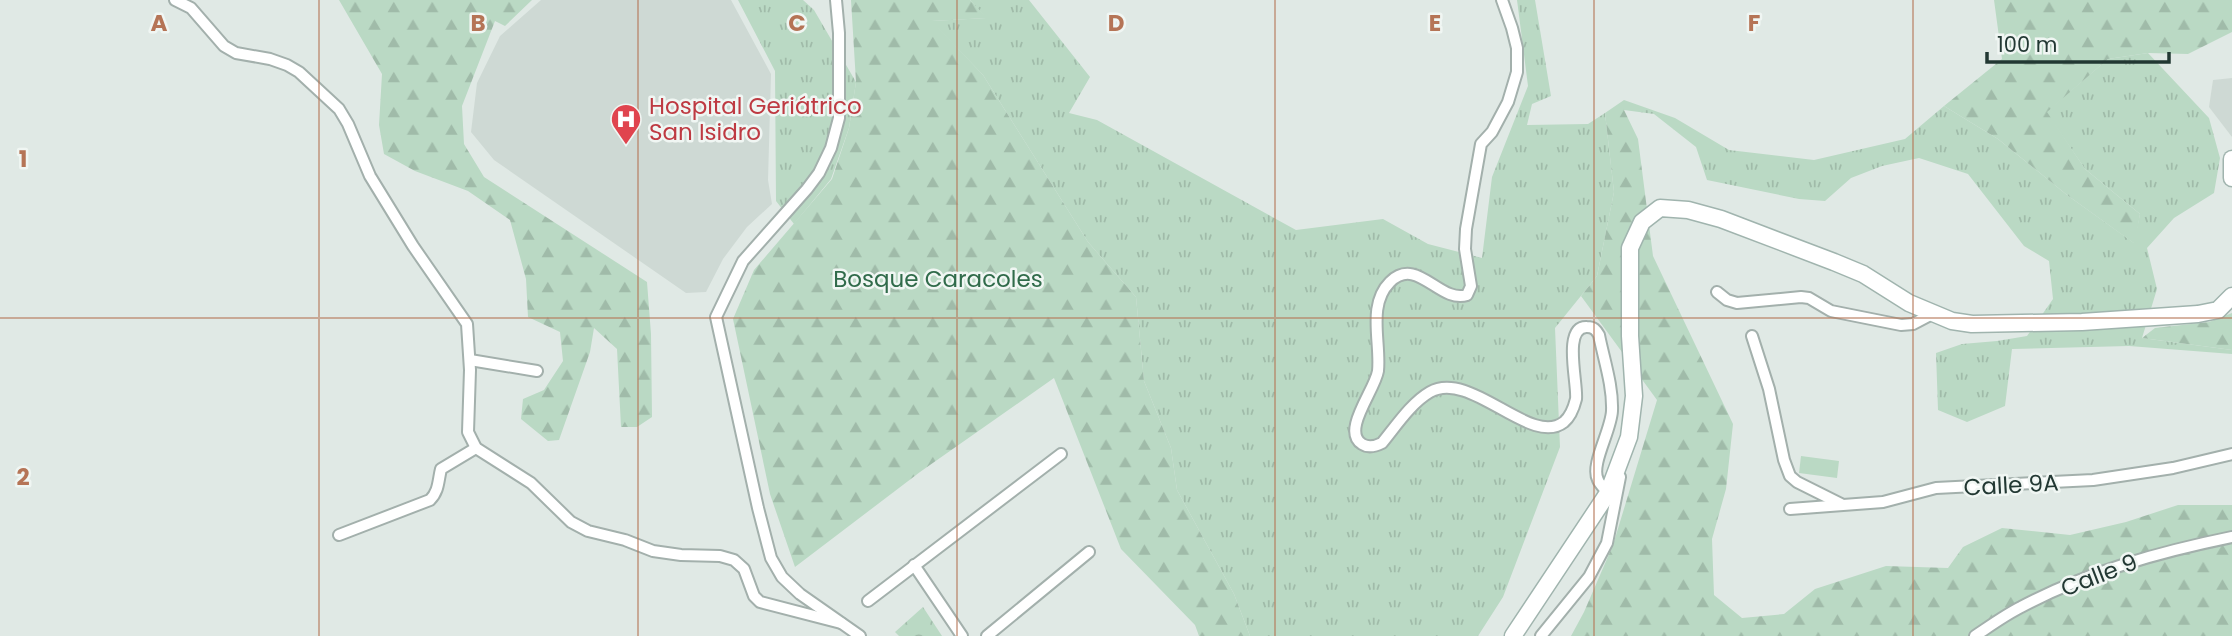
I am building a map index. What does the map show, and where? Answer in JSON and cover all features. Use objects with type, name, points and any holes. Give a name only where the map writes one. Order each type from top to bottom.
[{"type":"main road","points":[[2232,159],[2232,178]]},
{"type":"main road","points":[[1513,636],[1608,493],[1629,437],[1634,396],[1629,336],[1630,248],[1642,222],[1660,208],[1689,210],[1721,219],[1834,262],[1863,274],[1909,303],[1952,321],[1972,324],[2082,322],[2198,314],[2218,310],[2232,296]]},
{"type":"street","points":[[174,0],[191,8],[223,46],[236,54],[270,59],[287,65],[299,72],[339,109],[370,176],[413,246],[467,324],[470,360],[468,432],[476,448],[530,483],[571,522],[588,531],[625,540],[653,551],[720,556],[734,560],[744,569],[754,596],[760,602],[841,623]]},
{"type":"street","points":[[835,0],[839,33],[839,118],[831,148],[819,173],[807,189],[743,261],[716,317],[771,558],[782,577],[791,585],[860,636]]},
{"type":"street","points":[[1502,0],[1517,48],[1517,72],[1508,102],[1492,132],[1481,144],[1466,229],[1465,249],[1471,286],[1467,295],[1460,298],[1418,275],[1405,273],[1391,280],[1382,292],[1376,327],[1378,371],[1354,428],[1361,443],[1376,446],[1382,443],[1418,401],[1444,387],[1470,392],[1531,424],[1562,424],[1572,412],[1576,396],[1573,353],[1575,336],[1578,329],[1590,327],[1599,335],[1612,397],[1609,432],[1595,469],[1597,478],[1608,493]]},
{"type":"street","points":[[1717,292],[1727,300],[1737,303],[1801,296],[1831,311],[1901,325],[1913,324],[1932,314]]},
{"type":"street","points":[[1752,336],[1769,389],[1790,476],[1815,492],[1844,505]]},
{"type":"street","points":[[470,360],[537,371]]},
{"type":"street","points":[[1541,636],[1589,577],[1607,544],[1629,437]]},
{"type":"street","points":[[339,535],[430,499],[438,488],[441,468],[476,448]]},
{"type":"street","points":[[868,601],[1061,454]]},
{"type":"street","name":"Calle 9A","points":[[1790,509],[1883,502],[1936,488],[2083,482],[2173,468],[2232,454]]},
{"type":"street","name":"Calle 9","points":[[1975,636],[2019,608],[2074,582],[2147,556],[2232,537]]},
{"type":"street","points":[[987,636],[1089,552]]},
{"type":"street","points":[[914,565],[962,636]]},
{"type":"shaded area","name":"Hospital Geriátrico San Isidro","points":[[541,0],[731,0],[771,74],[768,180],[772,204],[747,227],[723,259],[706,292],[686,293],[494,160],[471,132],[477,83],[500,36]]},
{"type":"shaded area","points":[[2232,78],[2232,137],[2209,107],[2213,80]]},
{"type":"green space","points":[[339,0],[532,0],[505,26],[495,21],[462,106],[464,144],[484,177],[647,282],[652,417],[637,427],[621,427],[617,349],[594,328],[590,352],[559,440],[548,441],[521,419],[523,399],[544,390],[563,361],[560,332],[528,317],[526,279],[510,220],[468,191],[415,171],[384,154],[379,125],[382,74]]},
{"type":"green space","points":[[738,0],[803,0],[814,10],[856,82],[849,128],[831,179],[794,224],[776,201],[775,71]]},
{"type":"green space","name":"Bosque Caracoles","points":[[851,0],[970,0],[987,18],[932,21],[983,75],[1088,242],[1136,297],[1144,381],[1171,448],[1177,490],[1234,594],[1250,636],[1199,636],[1195,625],[1121,549],[1054,378],[920,472],[795,567],[770,494],[733,319],[754,270],[832,179],[849,128],[856,82]]},
{"type":"green space","points":[[970,0],[1029,0],[1090,77],[1069,113],[1097,120],[1296,230],[1383,219],[1428,244],[1482,258],[1492,177],[1528,86],[1517,0],[1535,0],[1551,96],[1532,104],[1527,125],[1588,124],[1605,113],[1614,192],[1597,276],[1555,328],[1560,447],[1503,597],[1478,636],[1250,636],[1234,594],[1177,490],[1171,448],[1144,381],[1136,297],[1088,242],[983,75],[931,21],[986,18]]},
{"type":"green space","points":[[1994,0],[2232,0],[2232,32],[2188,54],[2148,53],[2108,59],[2047,112],[2085,169],[2140,214],[2135,244],[2067,195],[1998,139],[1944,106],[2002,59]]},
{"type":"green space","points":[[2148,53],[2209,118],[2220,158],[2214,193],[2174,218],[2147,248],[2157,289],[2142,338],[2232,350],[2232,354],[2129,346],[2012,349],[2005,406],[1967,422],[1938,410],[1936,353],[1962,344],[2027,336],[2053,299],[2049,261],[2024,246],[1968,174],[1919,158],[1882,166],[1851,178],[1825,201],[1799,199],[1707,180],[1696,147],[1654,114],[1624,110],[1624,100],[1675,118],[1729,150],[1814,160],[1905,139],[1944,106],[1998,139],[2067,195],[2134,243],[2140,214],[2085,169],[2046,112],[2108,59]]},
{"type":"green space","points":[[1624,100],[1624,110],[1638,139],[1653,256],[1733,424],[1726,489],[1712,539],[1714,595],[1742,618],[1784,614],[1815,589],[1886,566],[1948,568],[1963,547],[2002,528],[2070,535],[2126,522],[2178,505],[2232,505],[2232,636],[1571,636],[1613,545],[1657,400],[1581,296],[1597,276],[1614,192],[1605,113]]},
{"type":"green space","points":[[2232,313],[2232,350],[2142,338],[2155,328],[2209,322]]},
{"type":"green space","points":[[1801,456],[1839,461],[1837,478],[1799,473]]},
{"type":"green space","points":[[923,607],[942,636],[899,636],[895,632]]},
{"type":"place","name":"Hospital Geriátrico San Isidro","points":[[626,146]]}]
